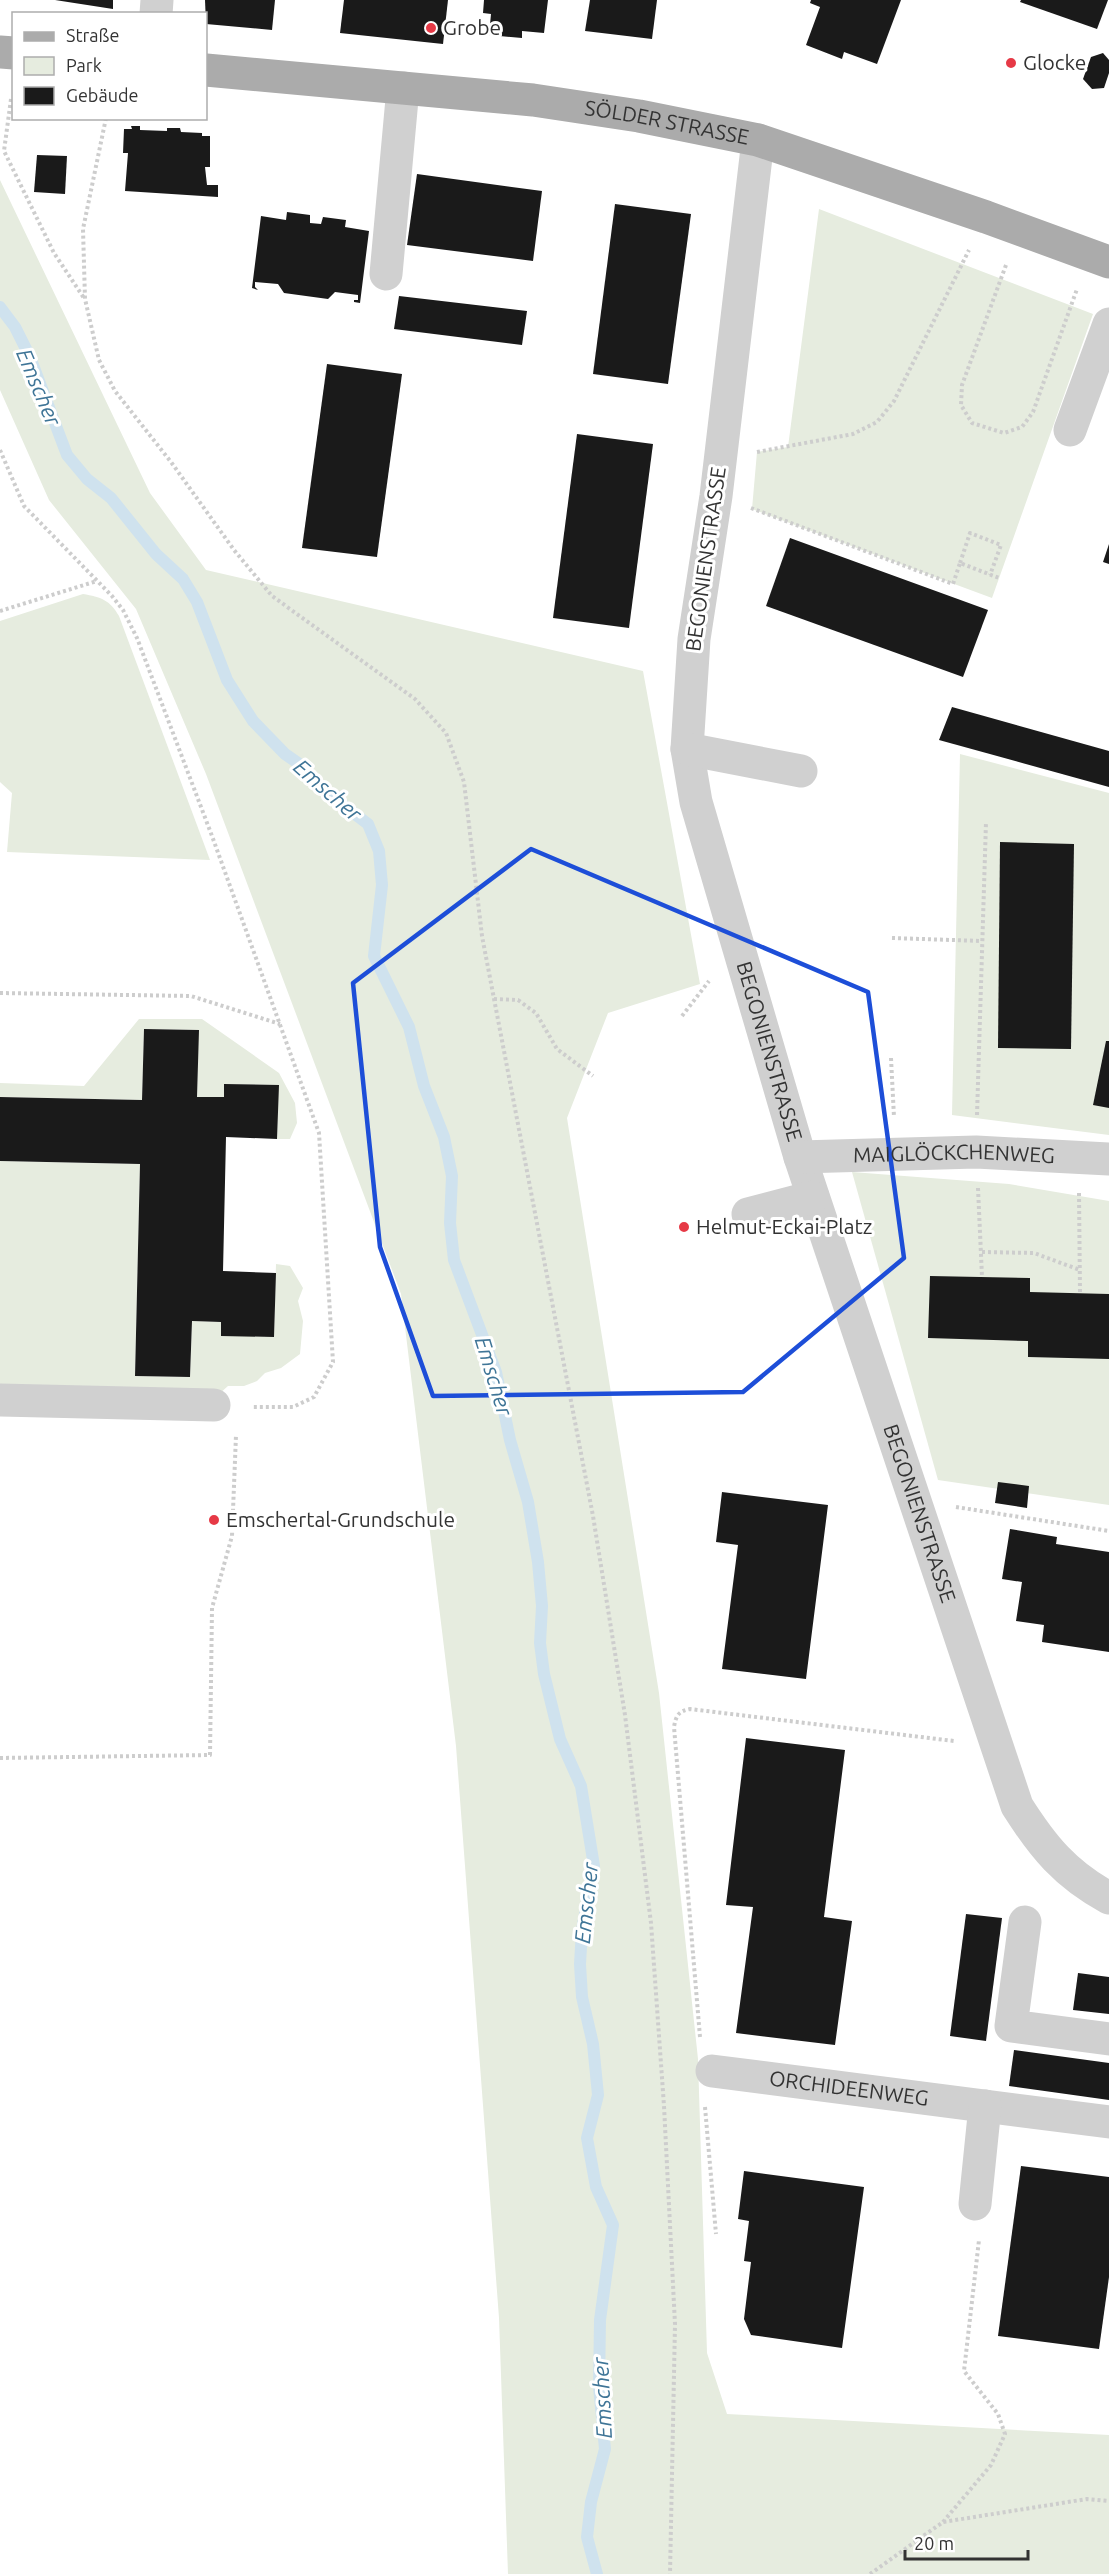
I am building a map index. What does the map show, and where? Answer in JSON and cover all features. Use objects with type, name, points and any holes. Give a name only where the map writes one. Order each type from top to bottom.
[{"type":"main road","name":"SÖLDER STRASSE","points":[[207,70],[545,101],[639,116],[758,140],[1099,258]]},
{"type":"street","points":[[386,274],[403,88]]},
{"type":"street","name":"BEGONIENSTRASSE","points":[[758,140],[716,496],[694,639],[687,749],[696,802],[800,1157],[1017,1806],[1038,1839],[1064,1869],[1109,1898]]},
{"type":"street","points":[[1070,430],[1109,324]]},
{"type":"street","points":[[687,749],[801,771]]},
{"type":"street","name":"MAIGLÖCKCHENWEG","points":[[800,1157],[976,1152],[1094,1158]]},
{"type":"street","points":[[748,1214],[813,1197]]},
{"type":"street","points":[[0,1400],[225,1406]]},
{"type":"street","points":[[1025,1922],[1011,2026],[1109,2039]]},
{"type":"street","name":"ORCHIDEENWEG","points":[[706,2058],[985,2106],[1109,2122]]},
{"type":"street","points":[[975,2204],[985,2106]]},
{"type":"path","points":[[11,99],[4,151],[54,253],[85,299]]},
{"type":"path","points":[[106,120],[83,229],[85,299],[99,360],[115,391],[272,596],[415,699],[446,733],[464,782],[482,936],[592,1516],[626,1715],[651,1923],[664,2106],[675,2324],[670,2574]]},
{"type":"path","points":[[721,453],[766,452],[853,434],[877,422],[894,401],[986,217]]},
{"type":"path","points":[[1019,229],[962,385],[961,405],[972,423],[1004,433],[1022,427],[1033,412],[1099,258]]},
{"type":"path","points":[[0,450],[24,506],[97,580],[123,610],[137,638],[212,836],[319,1133],[333,1362],[314,1397],[293,1407],[225,1406],[232,1536],[212,1608],[210,1755],[0,1758]]},
{"type":"path","points":[[716,496],[952,584],[970,533],[1001,544],[990,575]]},
{"type":"path","points":[[960,563],[999,578]]},
{"type":"path","points":[[0,610],[97,580]]},
{"type":"path","points":[[982,1277],[976,1152],[986,822]]},
{"type":"path","points":[[892,938],[982,941]]},
{"type":"path","points":[[682,1016],[715,974]]},
{"type":"path","points":[[0,993],[191,996],[280,1025]]},
{"type":"path","points":[[494,999],[518,1000],[536,1013],[557,1049],[593,1076]]},
{"type":"path","points":[[891,1058],[896,1154]]},
{"type":"path","points":[[1080,1293],[1080,1270],[1094,1158]]},
{"type":"path","points":[[982,1252],[1034,1253],[1080,1270]]},
{"type":"path","points":[[915,1500],[1109,1531]]},
{"type":"path","points":[[706,2058],[674,1726],[676,1716],[682,1710],[690,1709],[958,1741]]},
{"type":"path","points":[[705,2104],[716,2234]]},
{"type":"path","points":[[870,2574],[943,2522],[991,2465],[1005,2434],[998,2415],[964,2371],[981,2218],[975,2204]]},
{"type":"path","points":[[943,2522],[1087,2499],[1109,2501]]},
{"type":"highlighted area","points":[[531,849],[868,992],[904,1258],[743,1392],[433,1396],[380,1247],[353,983]]},
{"type":"green space","points":[[0,180],[150,493],[206,570],[643,671],[700,984],[608,1013],[567,1118],[659,1693],[698,2059],[707,2353],[727,2414],[1109,2435],[1109,2574],[508,2574],[499,2318],[456,1746],[401,1294],[206,774],[136,609],[49,500],[0,390]]},
{"type":"green space","points":[[819,209],[1093,314],[992,598],[752,509],[757,452],[788,447]]},
{"type":"green space","points":[[83,594],[104,600],[119,616],[210,860],[7,852],[12,793],[0,782],[0,621]]},
{"type":"green space","points":[[960,754],[1109,793],[1109,1135],[952,1115]]},
{"type":"green space","points":[[139,1019],[202,1019],[279,1073],[295,1103],[297,1123],[290,1139],[277,1139],[278,1085],[225,1084],[224,1097],[197,1097],[198,1030],[144,1029],[142,1100],[0,1097],[0,1083],[84,1086]]},
{"type":"green space","points":[[0,1161],[140,1164],[135,1376],[190,1377],[192,1321],[221,1322],[274,1337],[276,1264],[290,1266],[303,1288],[298,1301],[303,1321],[300,1354],[281,1368],[265,1373],[257,1381],[244,1386],[228,1386],[218,1395],[0,1390]]},
{"type":"green space","points":[[852,1172],[1009,1184],[1109,1201],[1109,1505],[938,1480]]},
{"type":"building","points":[[55,0],[113,0],[113,9]]},
{"type":"building","points":[[205,0],[275,0],[272,30],[207,24]]},
{"type":"building","points":[[344,0],[448,0],[443,44],[340,33]]},
{"type":"building","points":[[484,0],[548,0],[544,33],[522,31],[522,38],[489,35],[491,14],[483,13]]},
{"type":"building","points":[[590,0],[657,0],[652,39],[585,31]]},
{"type":"building","points":[[811,0],[901,0],[877,64],[844,52],[842,59],[806,45],[820,7],[810,3]]},
{"type":"building","points":[[1021,0],[1108,0],[1097,29],[1020,2]]},
{"type":"building","points":[[1103,53],[1109,60],[1109,73],[1104,88],[1092,89],[1083,79],[1091,57]]},
{"type":"building","points":[[131,126],[140,126],[140,130],[167,131],[167,128],[180,128],[181,132],[202,133],[202,136],[210,136],[210,167],[205,167],[207,185],[218,185],[218,197],[125,191],[128,153],[123,153],[124,129],[132,129]]},
{"type":"building","points":[[37,155],[67,156],[65,194],[34,192]]},
{"type":"building","points":[[417,174],[542,191],[533,261],[407,245]]},
{"type":"building","points":[[615,204],[691,214],[668,384],[593,374]]},
{"type":"building","points":[[287,212],[310,215],[310,223],[321,224],[323,217],[346,220],[345,227],[369,231],[360,303],[354,302],[358,300],[358,295],[335,292],[328,299],[284,293],[278,284],[255,282],[258,290],[252,288],[261,216],[286,220]]},
{"type":"building","points":[[399,296],[527,311],[522,345],[394,329]]},
{"type":"building","points":[[327,364],[402,374],[377,557],[302,548]]},
{"type":"building","points":[[577,434],[653,444],[629,628],[553,618]]},
{"type":"building","points":[[790,538],[988,610],[963,677],[766,606]]},
{"type":"building","points":[[1109,544],[1109,564],[1103,562]]},
{"type":"building","points":[[952,707],[1109,751],[1109,787],[939,740]]},
{"type":"building","points":[[1000,842],[1074,844],[1071,1049],[998,1048]]},
{"type":"building","points":[[144,1029],[199,1030],[197,1097],[224,1097],[224,1084],[279,1085],[277,1139],[226,1137],[223,1271],[276,1273],[274,1337],[221,1336],[221,1322],[192,1321],[190,1377],[135,1376],[140,1164],[0,1161],[0,1097],[142,1100]]},
{"type":"building","points":[[1106,1041],[1109,1041],[1109,1108],[1093,1105]]},
{"type":"building","points":[[930,1276],[1030,1278],[1030,1292],[1109,1294],[1109,1359],[1028,1357],[1028,1341],[928,1338]]},
{"type":"building","points":[[998,1482],[1029,1486],[1027,1508],[995,1503]]},
{"type":"building","points":[[722,1492],[828,1505],[806,1679],[722,1669],[738,1545],[716,1542]]},
{"type":"building","points":[[1010,1529],[1057,1537],[1056,1544],[1109,1552],[1109,1652],[1042,1642],[1044,1625],[1016,1621],[1022,1582],[1002,1579]]},
{"type":"building","points":[[746,1738],[845,1750],[824,1917],[852,1921],[835,2045],[736,2033],[753,1907],[726,1905]]},
{"type":"building","points":[[966,1914],[1002,1918],[986,2041],[950,2036]]},
{"type":"building","points":[[1078,1973],[1109,1977],[1109,2014],[1073,2010]]},
{"type":"building","points":[[1014,2050],[1109,2063],[1109,2100],[1009,2086]]},
{"type":"building","points":[[1021,2166],[1109,2177],[1109,2277],[1099,2349],[998,2336]]},
{"type":"building","points":[[744,2171],[864,2187],[842,2348],[751,2335],[744,2319],[751,2262],[744,2261],[749,2221],[738,2219]]},
{"type":"waterway","name":"Emscher","points":[[0,307],[15,327],[30,357],[67,455],[87,479],[111,498],[156,554],[183,579],[197,602],[227,680],[253,721],[285,754],[305,768],[322,789],[368,824],[379,851],[382,885],[374,956],[409,1027],[424,1086],[444,1137],[452,1176],[450,1223],[454,1260],[496,1372],[510,1440],[528,1502],[538,1562],[542,1606],[540,1643],[544,1674],[560,1739],[581,1786],[594,1866],[582,1930],[580,1964],[582,1997],[593,2044],[598,2095],[587,2138],[596,2187],[613,2225],[600,2320],[599,2387],[605,2449],[591,2502],[587,2537],[597,2574]]},
{"type":"place","name":"Grobe","points":[[431,28]]},
{"type":"place","name":"Glocke","points":[[1011,63]]},
{"type":"place","name":"Helmut-Eckai-Platz","points":[[684,1227]]},
{"type":"place","name":"Emschertal-Grundschule","points":[[214,1520]]}]
